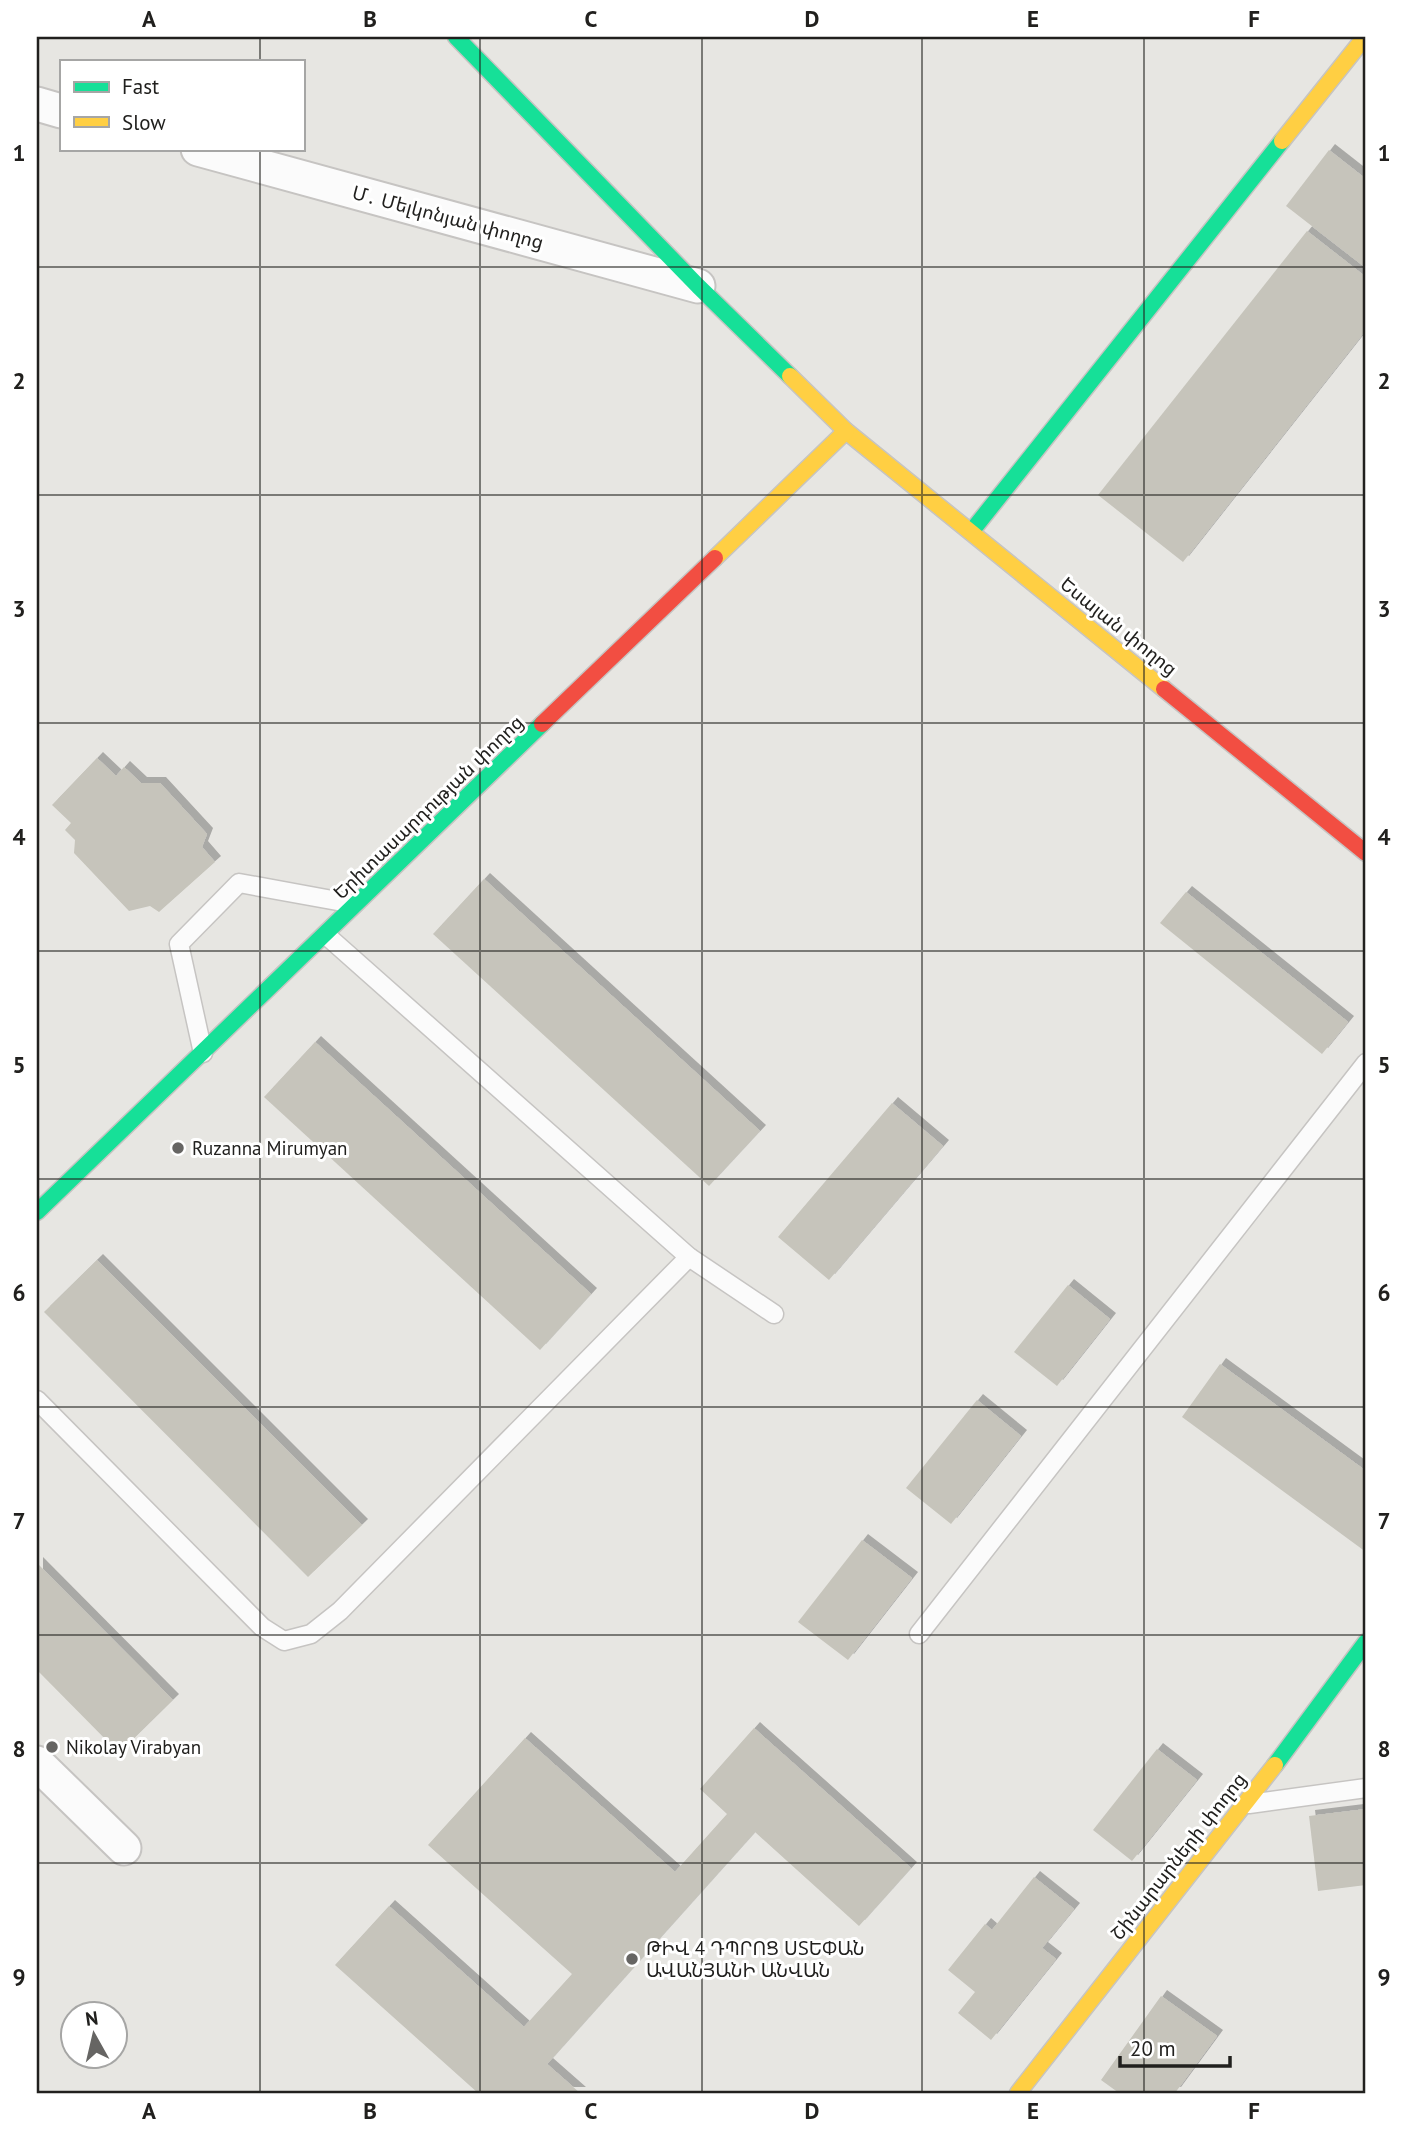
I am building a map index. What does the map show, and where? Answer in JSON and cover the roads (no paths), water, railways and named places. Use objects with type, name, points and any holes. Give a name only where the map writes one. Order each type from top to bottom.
[{"type":"street","name":"Եսայան փողոց","points":[[456,37],[698,286],[846,431],[1366,853]]},
{"type":"street","points":[[971,532],[1365,37]]},
{"type":"street","points":[[37,104],[60,111]]},
{"type":"street","name":"Մ․ Մելկոնյան փողոց","points":[[202,150],[698,286]]},
{"type":"street","name":"Երիտասարդության փողոց","points":[[37,1212],[846,431]]},
{"type":"street","name":"Շինարարների փողոց","points":[[1018,2093],[1246,1804],[1366,1643]]},
{"type":"street","points":[[37,1763],[124,1848]]},
{"type":"lane","points":[[203,1053],[179,944],[239,883],[358,904]]},
{"type":"lane","points":[[326,935],[689,1257],[774,1314]]},
{"type":"lane","points":[[919,1634],[1366,1063]]},
{"type":"lane","points":[[37,1400],[262,1626],[284,1641],[311,1634],[340,1611],[689,1257]]},
{"type":"lane","points":[[1246,1804],[1366,1788]]},
{"type":"place","name":"Ruzanna Mirumyan","points":[[178,1148]]},
{"type":"place","name":"Nikolay Virabyan","points":[[52,1747]]},
{"type":"place","name":"ԹԻՎ 4 ԴՊՐՈՑ ՍՏԵՓԱՆ ԱՎԱՆՅԱՆԻ ԱՆՎԱՆ","points":[[632,1959]]}]
